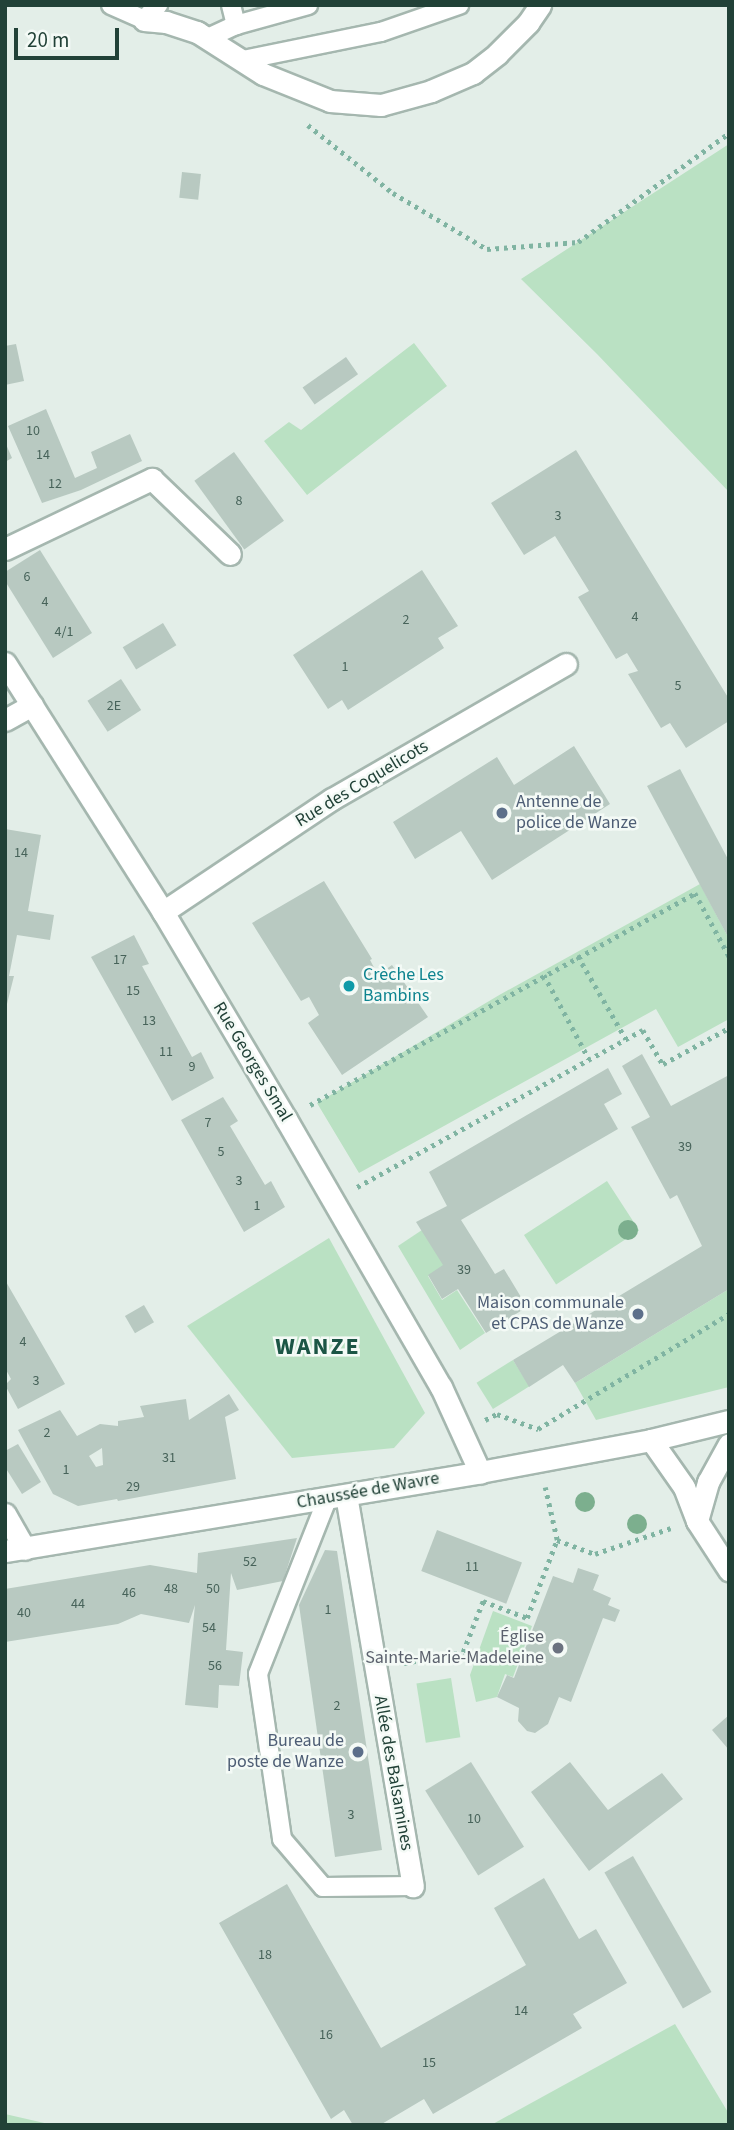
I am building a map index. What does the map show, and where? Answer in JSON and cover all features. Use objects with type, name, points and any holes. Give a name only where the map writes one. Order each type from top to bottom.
[{"type":"street","points":[[151,13],[166,22],[208,38],[264,74],[330,101],[381,105],[431,91],[473,73],[505,47],[540,5]]},
{"type":"street","points":[[5,550],[152,479],[230,554]]},
{"type":"street","name":"Rue Georges Smal","points":[[5,663],[163,912],[286,1119],[442,1387],[480,1472]]},
{"type":"street","name":"Rue des Coquelicots","points":[[163,912],[332,799],[566,664]]},
{"type":"street","points":[[5,720],[32,705]]},
{"type":"street","name":"Chaussée de Wavre","points":[[15,1550],[480,1472],[651,1440],[729,1421]]},
{"type":"street","points":[[651,1440],[684,1488],[697,1521],[729,1570]]},
{"type":"street","points":[[697,1521],[708,1482],[729,1444]]},
{"type":"street","name":"Allée des Balsamines","points":[[337,1496],[374,1670],[413,1886]]},
{"type":"street","points":[[5,1514],[15,1550]]},
{"type":"lane","points":[[111,5],[151,13]]},
{"type":"lane","points":[[231,5],[236,25]]},
{"type":"lane","points":[[208,38],[236,25],[307,5]]},
{"type":"lane","points":[[243,60],[381,32],[459,5]]},
{"type":"lane","points":[[337,1496],[258,1674],[282,1839],[323,1887],[413,1886]]},
{"type":"path","points":[[307,124],[393,193],[487,249],[578,243],[729,133]]},
{"type":"path","points":[[286,1119],[695,894],[729,956]]},
{"type":"path","points":[[578,956],[626,1039]]},
{"type":"path","points":[[544,975],[589,1059]]},
{"type":"path","points":[[333,1200],[643,1030],[663,1064],[729,1028]]},
{"type":"path","points":[[463,1432],[497,1414],[538,1429],[729,1314]]},
{"type":"path","points":[[374,1670],[463,1652],[483,1601],[527,1618],[556,1539],[544,1482]]},
{"type":"path","points":[[556,1539],[596,1554],[662,1530]]},
{"type":"green space","points":[[729,144],[729,492],[521,279]]},
{"type":"green space","points":[[414,343],[447,386],[307,495],[264,441],[289,422],[301,430]]},
{"type":"green space","points":[[700,884],[729,939],[729,1019],[678,1047],[656,1009],[359,1173],[317,1103],[501,994]]},
{"type":"green space","points":[[607,1181],[639,1230],[556,1284],[524,1235]]},
{"type":"green space","points":[[422,1230],[445,1265],[428,1276],[442,1300],[457,1290],[485,1333],[460,1350],[398,1246]]},
{"type":"green space","points":[[329,1238],[425,1413],[394,1448],[292,1458],[187,1326]]},
{"type":"green space","points":[[729,1289],[729,1387],[596,1420],[575,1383]]},
{"type":"green space","points":[[513,1360],[529,1386],[493,1409],[477,1383]]},
{"type":"green space","points":[[493,1611],[532,1626],[513,1677],[505,1674],[497,1697],[476,1702],[470,1675]]},
{"type":"green space","points":[[451,1678],[460,1737],[426,1743],[416,1683]]},
{"type":"green space","points":[[675,2024],[729,2114],[729,2125],[491,2125]]},
{"type":"green space","points":[[5,2114],[53,2125],[5,2125]]},
{"type":"building","points":[[182,172],[201,174],[198,200],[179,198]]},
{"type":"building","points":[[16,344],[24,381],[5,385],[5,346]]},
{"type":"building","points":[[346,357],[358,374],[315,405],[303,387]]},
{"type":"building","points":[[46,409],[75,478],[97,468],[91,452],[130,434],[142,461],[81,490],[42,503],[8,426]]},
{"type":"building","points":[[5,442],[12,458],[5,462]]},
{"type":"building","points":[[576,450],[729,699],[729,721],[686,748],[670,723],[661,728],[628,674],[638,671],[627,653],[616,659],[578,597],[589,591],[555,536],[524,555],[491,503]]},
{"type":"building","points":[[234,452],[284,521],[244,550],[194,481]]},
{"type":"building","points":[[40,550],[92,633],[53,658],[5,581],[5,572]]},
{"type":"building","points":[[422,570],[458,626],[438,638],[444,648],[348,710],[342,700],[328,709],[293,655]]},
{"type":"building","points":[[163,623],[176,645],[136,669],[123,647]]},
{"type":"building","points":[[121,679],[141,710],[108,732],[87,701]]},
{"type":"building","name":"Antenne de police de Wanze","points":[[574,746],[610,804],[492,880],[461,831],[415,859],[393,822],[497,757],[514,785]]},
{"type":"building","points":[[680,769],[729,861],[729,939],[647,786]]},
{"type":"building","points":[[5,829],[41,835],[28,911],[54,915],[50,940],[17,935],[9,976],[14,976],[6,1008]]},
{"type":"building","name":"Crèche Les Bambins","points":[[324,881],[372,959],[370,960],[378,975],[392,965],[428,1017],[342,1075],[308,1023],[319,1015],[309,997],[301,1001],[252,923]]},
{"type":"building","points":[[134,935],[149,964],[142,966],[192,1057],[201,1052],[214,1078],[172,1101],[91,957]]},
{"type":"building","points":[[642,1054],[671,1106],[729,1075],[729,1289],[575,1383],[563,1365],[529,1387],[513,1360],[702,1246],[677,1195],[670,1199],[631,1127],[650,1117],[622,1066]]},
{"type":"building","points":[[608,1068],[622,1094],[604,1104],[618,1129],[461,1220],[495,1274],[504,1269],[527,1307],[486,1333],[458,1289],[442,1299],[428,1275],[443,1265],[416,1222],[447,1206],[429,1172]]},
{"type":"building","points":[[223,1097],[238,1121],[230,1126],[265,1185],[271,1181],[285,1207],[244,1232],[181,1120]]},
{"type":"building","points":[[5,1280],[65,1384],[18,1409],[5,1385],[11,1379],[5,1368]]},
{"type":"building","points":[[144,1305],[154,1322],[135,1333],[125,1316]]},
{"type":"building","points":[[229,1394],[239,1410],[225,1417],[236,1479],[78,1506],[53,1494],[18,1430],[60,1410],[77,1436],[100,1424],[118,1426],[118,1421],[144,1417],[140,1406],[186,1399],[189,1420]],"holes":[[[102,1448],[103,1465],[96,1467],[89,1456]]]},
{"type":"building","points":[[18,1444],[41,1482],[22,1494],[5,1467],[5,1451]]},
{"type":"building","points":[[437,1530],[522,1563],[506,1604],[421,1571]]},
{"type":"building","points":[[297,1538],[283,1581],[237,1590],[231,1573],[226,1650],[243,1652],[239,1686],[219,1685],[218,1708],[185,1705],[195,1605],[189,1623],[141,1614],[118,1624],[5,1642],[5,1589],[150,1565],[197,1573],[198,1553]]},
{"type":"building","points":[[325,1550],[337,1551],[382,1850],[335,1857],[299,1605]]},
{"type":"building","name":"Église Sainte-Marie-Madeleine","points":[[578,1568],[599,1575],[593,1590],[611,1598],[608,1605],[620,1610],[615,1622],[603,1618],[571,1702],[559,1697],[548,1724],[535,1733],[527,1731],[518,1721],[519,1708],[497,1697],[507,1675],[514,1678],[553,1576],[573,1583]]},
{"type":"building","points":[[729,1715],[729,1750],[712,1730]]},
{"type":"building","points":[[471,1762],[524,1847],[478,1875],[425,1791]]},
{"type":"building","points":[[570,1762],[608,1810],[662,1773],[683,1799],[589,1871],[531,1792]]},
{"type":"building","points":[[633,1856],[712,1992],[683,2008],[604,1872]]},
{"type":"building","points":[[544,1878],[579,1939],[596,1929],[627,1983],[573,2014],[582,2028],[433,2114],[424,2099],[380,2125],[353,2125],[344,2110],[331,2119],[219,1923],[287,1884],[381,2048],[526,1965],[494,1908]]},
{"type":"place","name":"Antenne de police de Wanze","points":[[502,813]]},
{"type":"place","name":"Crèche Les Bambins","points":[[349,986]]},
{"type":"place","name":"Maison communale et CPAS de Wanze","points":[[638,1314]]},
{"type":"place","name":"Église Sainte-Marie-Madeleine","points":[[558,1648]]},
{"type":"place","name":"Bureau de poste de Wanze","points":[[358,1752]]},
{"type":"district","name":"WANZE","points":[[318,1347]]}]
